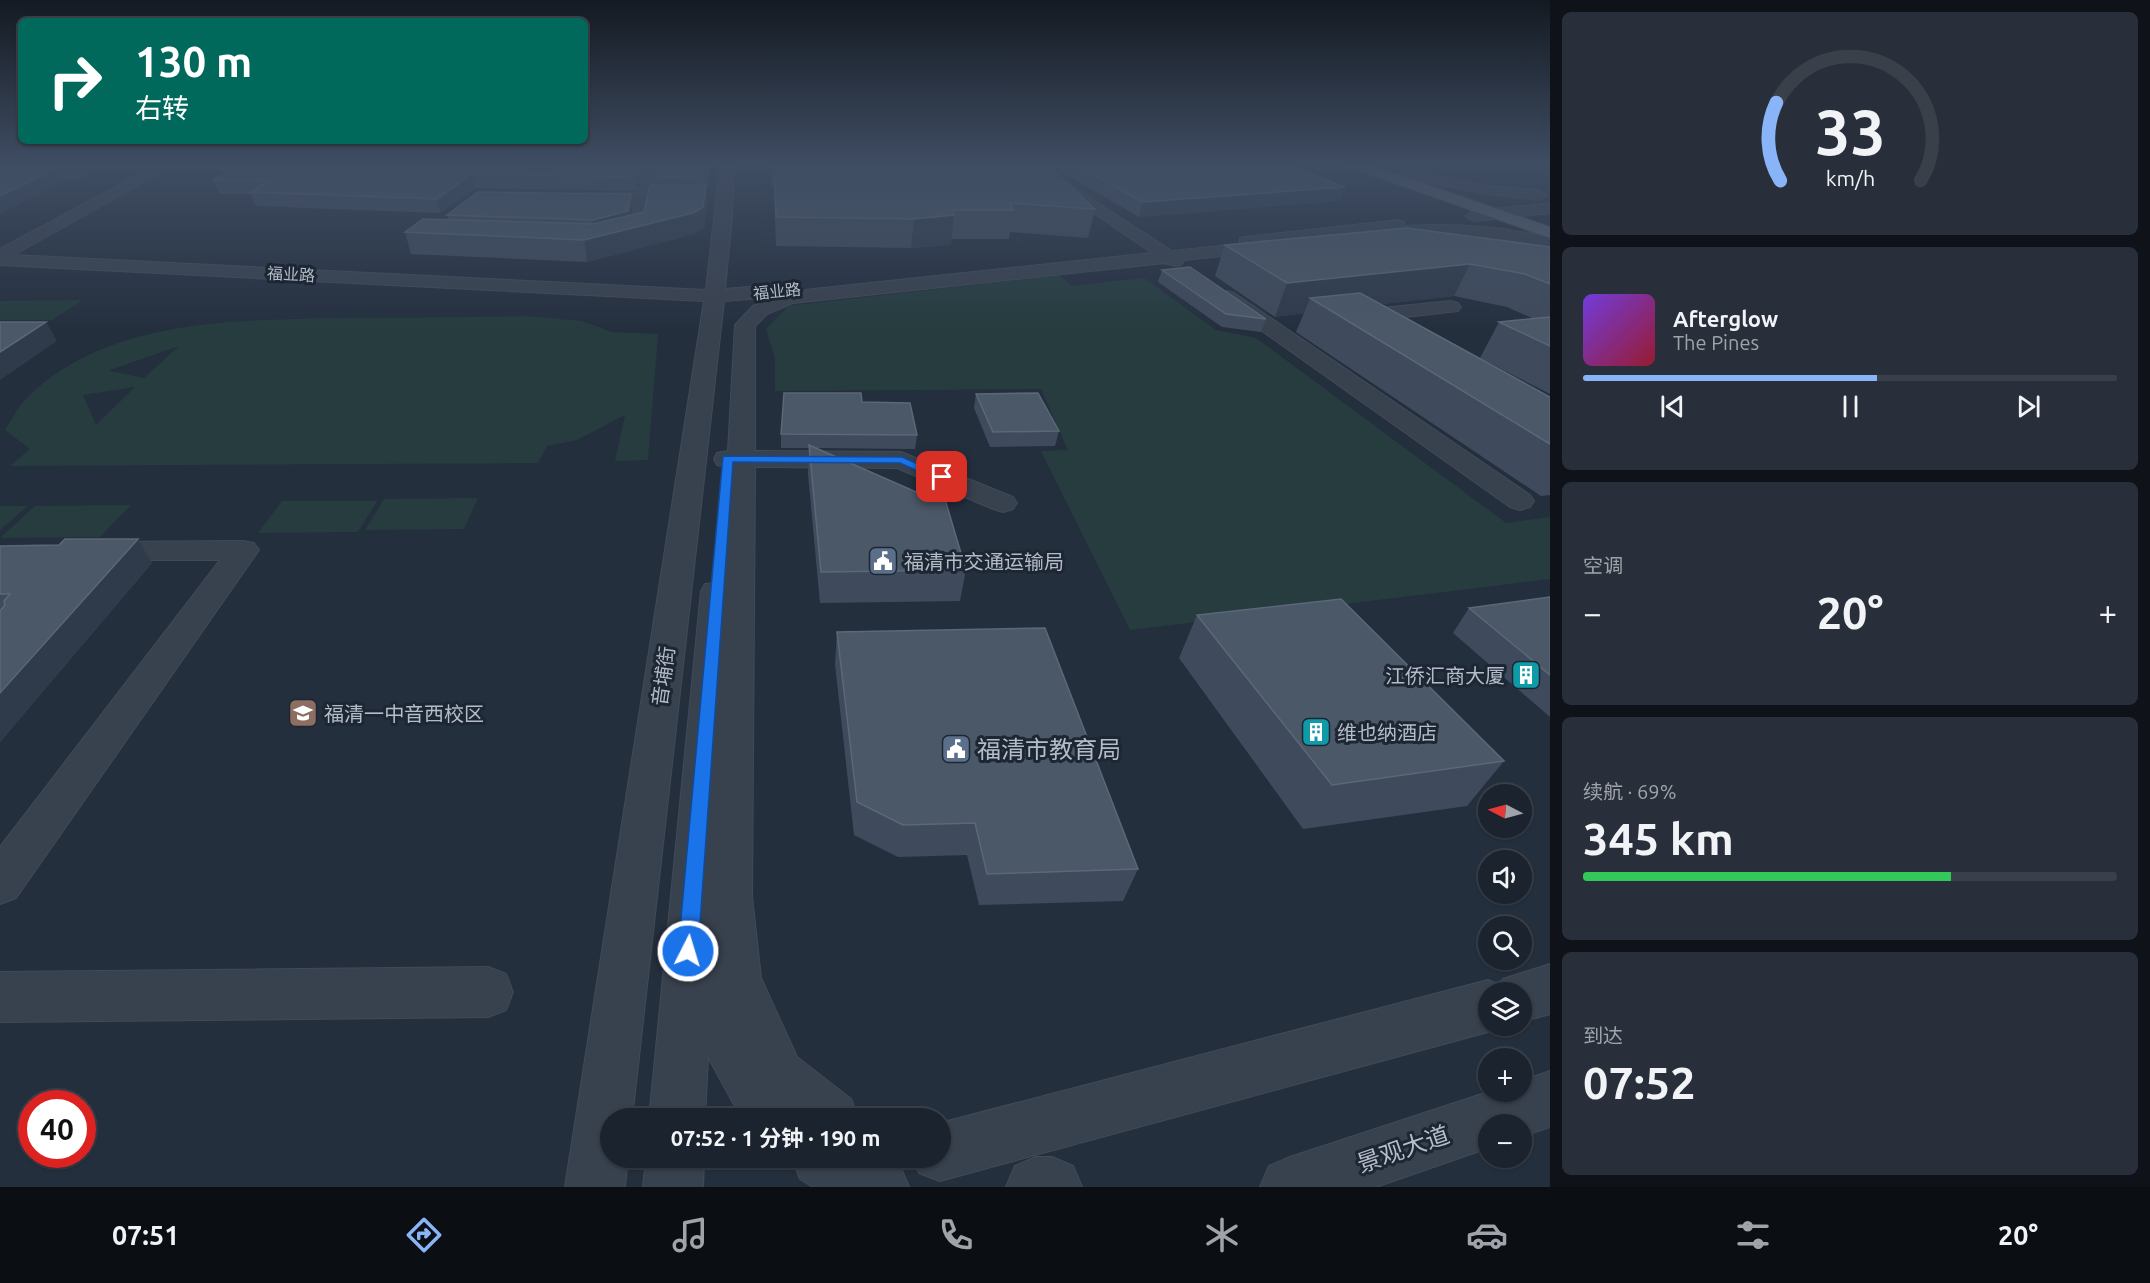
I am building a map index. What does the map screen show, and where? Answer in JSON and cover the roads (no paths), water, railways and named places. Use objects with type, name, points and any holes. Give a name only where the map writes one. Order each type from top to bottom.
[{"type":"main road","points":[[1518,219],[1550,234]]},
{"type":"main road","points":[[1533,219],[1550,224]]},
{"type":"street","points":[[20,226],[41,219]]},
{"type":"street","points":[[2,252],[45,219]]},
{"type":"street","points":[[2,252],[68,219]]},
{"type":"street","points":[[69,219],[53,237],[59,247],[85,259]]},
{"type":"street","points":[[628,230],[639,227],[640,219]]},
{"type":"street","name":"音埔街","points":[[678,1108],[688,951],[734,459],[726,290],[720,219]]},
{"type":"street","name":"音埔街","points":[[595,1187],[737,219]]},
{"type":"street","points":[[1112,219],[1520,501]]},
{"type":"street","name":"福业路","points":[[2,252],[85,259],[726,290],[1179,264],[1402,219]]},
{"type":"street","name":"福业路","points":[[1347,234],[1404,219]]},
{"type":"street","points":[[1422,219],[1550,234]]},
{"type":"street","points":[[1179,264],[1347,234],[1456,228],[1507,233],[1550,243]]},
{"type":"street","points":[[1347,234],[1385,248]]},
{"type":"street","points":[[1462,248],[1483,249]]},
{"type":"street","points":[[1513,253],[1550,261]]},
{"type":"street","points":[[0,276],[85,259]]},
{"type":"street","points":[[817,1108],[778,1076],[736,980],[729,896],[734,459],[745,325],[760,310],[789,298],[1179,264],[1270,263]]},
{"type":"street","name":"福业路","points":[[726,290],[803,279],[1179,264]]},
{"type":"street","points":[[1337,319],[1451,307]]},
{"type":"street","points":[[1269,326],[1303,322]]},
{"type":"street","points":[[734,459],[902,460],[1003,503]]},
{"type":"street","points":[[0,883],[243,550],[71,551]]},
{"type":"street","points":[[688,951],[732,1050],[766,1108]]},
{"type":"street","points":[[1532,994],[1550,989]]},
{"type":"street","points":[[0,997],[488,992]]},
{"type":"street","points":[[951,1149],[1478,1009]]},
{"type":"street","name":"景观大道","points":[[1290,1187],[1550,1099]]},
{"type":"street","points":[[673,1187],[674,1168]]},
{"type":"street","points":[[836,1168],[853,1179],[879,1187]]},
{"type":"street","points":[[1036,1187],[1052,1187]]},
{"type":"place","name":"福清市交通运输局","points":[[883,561]]},
{"type":"place","name":"江侨汇商大厦","points":[[1526,675]]},
{"type":"place","name":"福清一中音西校区","points":[[303,713]]},
{"type":"place","name":"维也纳酒店","points":[[1316,732]]},
{"type":"place","name":"福清市教育局","points":[[956,749]]}]
